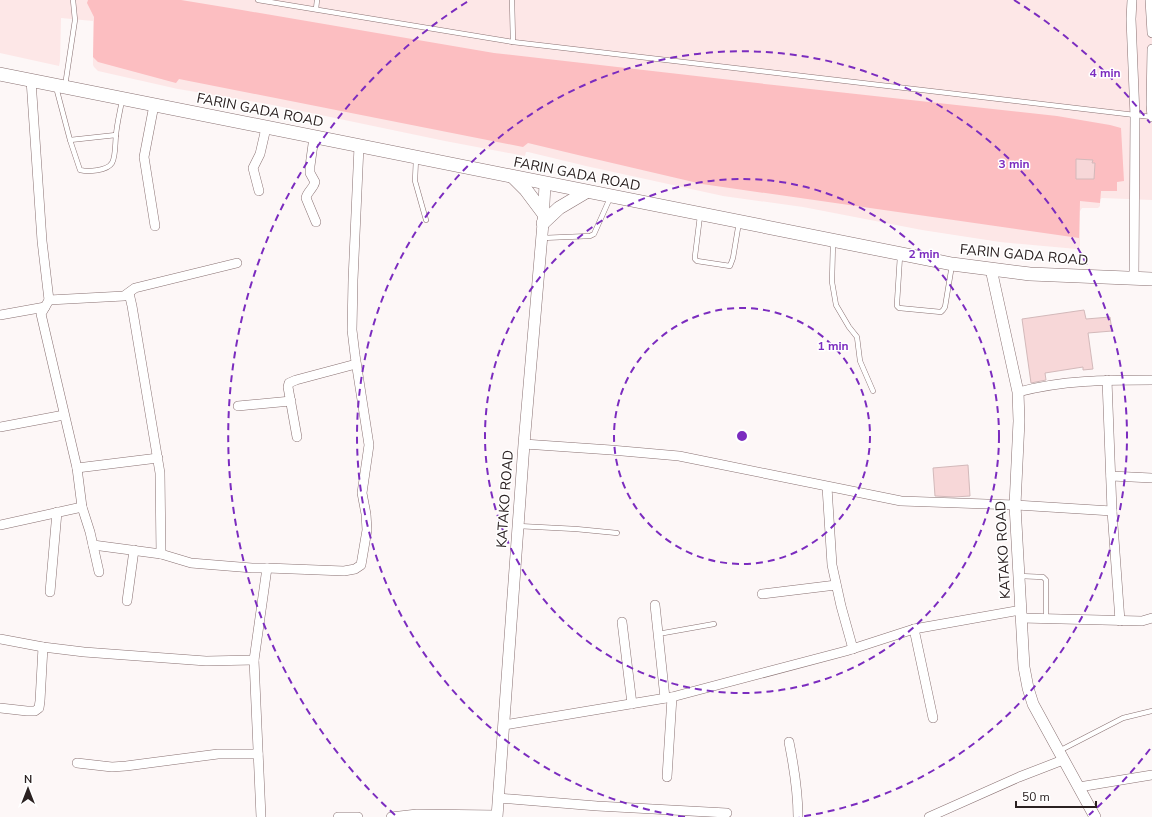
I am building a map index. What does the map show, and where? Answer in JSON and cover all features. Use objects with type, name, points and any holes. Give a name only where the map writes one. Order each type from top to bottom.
[{"type":"main road","name":"FARIN GADA ROAD","points":[[0,74],[952,264],[1030,274],[1152,279]]},
{"type":"main road","points":[[513,177],[529,194],[543,218],[586,192]]},
{"type":"street","points":[[1132,0],[1131,19],[1135,116],[1134,279]]},
{"type":"street","points":[[1150,0],[1152,33]]},
{"type":"street","points":[[1152,50],[1152,117]]},
{"type":"street","points":[[31,80],[47,303],[41,314],[77,468],[82,507],[99,572]]},
{"type":"street","points":[[154,105],[144,157],[155,226]]},
{"type":"street","points":[[259,191],[253,168],[260,154],[266,128]]},
{"type":"street","points":[[314,137],[310,172],[315,182],[314,187],[306,195],[306,198],[316,222]]},
{"type":"street","points":[[93,545],[161,554],[191,563],[252,568],[344,570],[355,569],[361,565],[366,530],[366,514],[362,493],[369,445],[352,330],[359,146]]},
{"type":"street","name":"KATAKO ROAD","points":[[497,816],[524,444],[546,184]]},
{"type":"street","points":[[0,315],[47,303],[124,296],[135,288],[237,263]]},
{"type":"street","name":"KATAKO ROAD","points":[[991,269],[1018,392],[1019,421],[1015,505],[1024,667],[1033,704],[1095,817]]},
{"type":"street","points":[[129,293],[160,473],[161,554]]},
{"type":"street","points":[[297,437],[288,387],[289,383],[356,364]]},
{"type":"street","points":[[1107,380],[1112,511],[1120,621]]},
{"type":"street","points":[[1018,392],[1036,387],[1081,381],[1152,380]]},
{"type":"street","points":[[238,406],[291,401]]},
{"type":"street","points":[[0,427],[64,415]]},
{"type":"street","points":[[524,444],[679,456],[902,502],[1015,505],[1112,511]]},
{"type":"street","points":[[77,468],[158,458]]},
{"type":"street","points":[[1111,476],[1152,478]]},
{"type":"street","points":[[827,487],[832,565],[841,606],[853,649]]},
{"type":"street","points":[[0,525],[82,507]]},
{"type":"street","points":[[50,592],[57,512]]},
{"type":"street","points":[[127,601],[134,550]]},
{"type":"street","points":[[261,817],[254,660],[267,568]]},
{"type":"street","points":[[762,594],[836,584]]},
{"type":"street","points":[[656,605],[658,634],[669,697],[667,777]]},
{"type":"street","points":[[504,725],[669,697],[853,649],[914,629],[1021,614],[1046,619],[1142,621],[1152,618]]},
{"type":"street","points":[[622,622],[632,704]]},
{"type":"street","points":[[914,629],[933,718]]},
{"type":"street","points":[[0,639],[43,647],[84,652],[206,661],[254,660]]},
{"type":"street","points":[[0,708],[27,712],[36,711],[39,708],[43,647]]},
{"type":"street","points":[[789,742],[794,769],[798,817]]},
{"type":"street","points":[[77,763],[112,767],[218,754],[258,754]]},
{"type":"street","points":[[929,817],[1019,777],[1061,756]]},
{"type":"street","points":[[1078,786],[1152,775]]},
{"type":"street","points":[[498,798],[597,806],[727,813]]},
{"type":"street","points":[[391,817],[417,814],[497,816]]},
{"type":"street","points":[[338,817],[358,817]]},
{"type":"lane","points":[[73,0],[75,20],[60,87],[70,140],[80,170],[87,172],[107,168],[112,163],[122,99]]},
{"type":"lane","points":[[258,0],[513,42],[1152,117]]},
{"type":"lane","points":[[316,9],[317,0]]},
{"type":"lane","points":[[512,0],[513,42]]},
{"type":"lane","points":[[70,140],[116,134]]},
{"type":"lane","points":[[416,158],[415,180],[426,220]]},
{"type":"lane","points":[[542,238],[590,236],[594,234],[610,196]]},
{"type":"lane","points":[[700,214],[695,256],[697,261],[730,266],[732,264],[739,222]]},
{"type":"lane","points":[[833,241],[832,282],[836,305],[848,327],[857,337],[860,360],[873,391]]},
{"type":"lane","points":[[900,254],[897,303],[899,308],[941,312],[945,307],[952,264]]},
{"type":"lane","points":[[518,526],[617,532]]},
{"type":"lane","points":[[1019,576],[1043,576],[1046,580],[1046,619]]},
{"type":"lane","points":[[658,634],[714,624]]},
{"type":"lane","points":[[1061,756],[1122,718],[1152,711]]},
{"type":"shaded area","points":[[0,0],[1152,0],[1152,200],[1102,198],[1100,199],[1100,206],[1098,208],[1082,208],[1080,211],[1080,246],[1077,249],[1000,242],[922,230],[803,207],[723,196],[528,152],[526,152],[525,156],[445,141],[268,104],[178,89],[98,71],[93,65],[93,21],[61,18],[59,66],[0,53]]},
{"type":"shaded area","points":[[88,0],[181,0],[494,53],[1057,116],[1110,125],[1121,128],[1124,181],[1117,182],[1117,191],[1101,191],[1100,203],[1080,201],[1079,238],[702,184],[528,143],[523,147],[179,79],[176,83],[98,62],[93,57],[94,17],[87,3]]},
{"type":"building","points":[[1076,159],[1093,160],[1092,163],[1095,163],[1094,179],[1076,179]]},
{"type":"building","points":[[1084,310],[1086,319],[1110,317],[1112,331],[1088,333],[1093,369],[1083,370],[1083,367],[1045,373],[1046,380],[1031,383],[1022,319]]},
{"type":"building","points":[[968,465],[970,496],[935,496],[933,468]]}]
